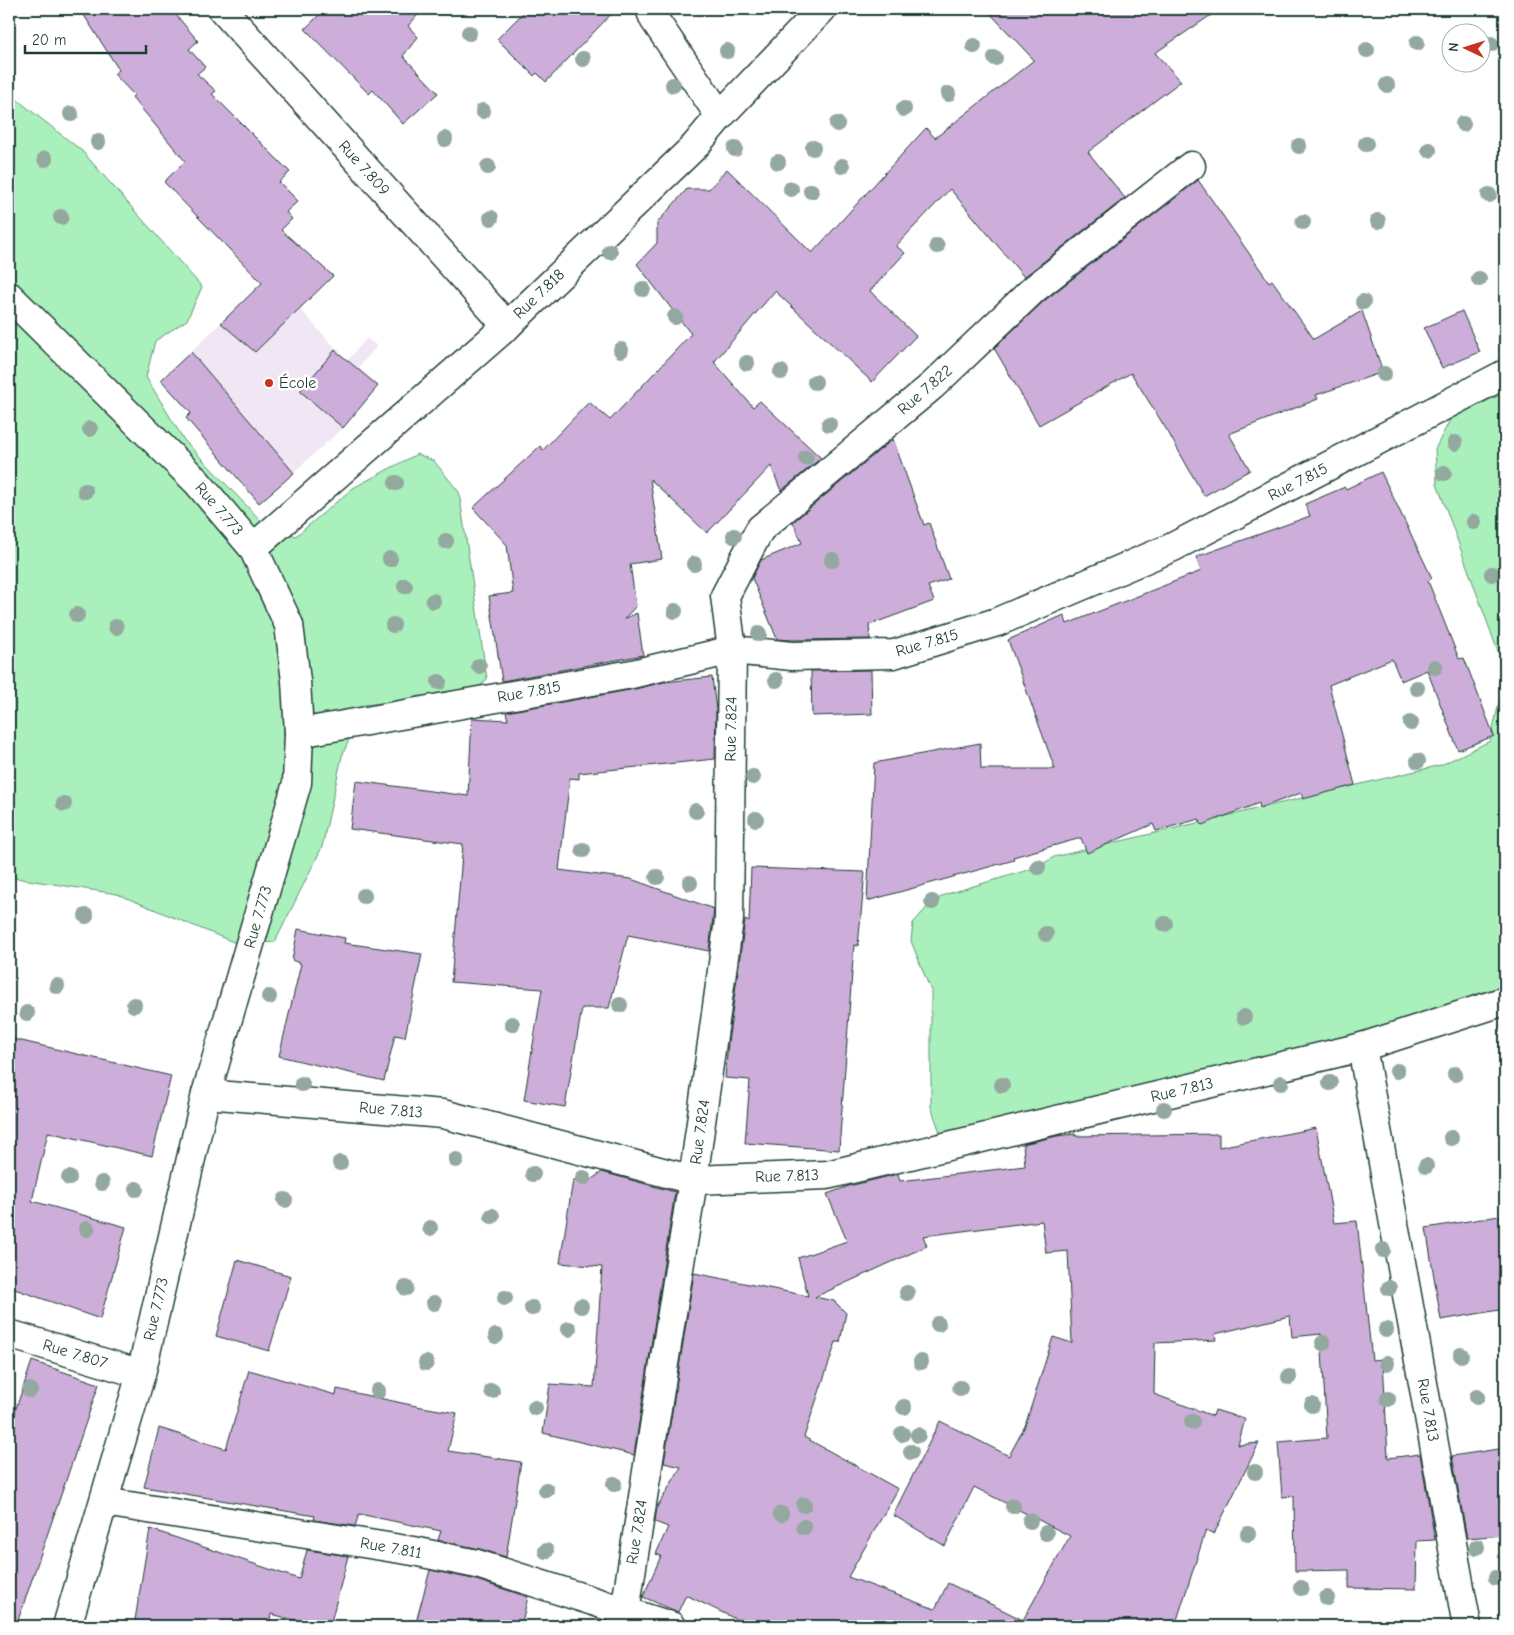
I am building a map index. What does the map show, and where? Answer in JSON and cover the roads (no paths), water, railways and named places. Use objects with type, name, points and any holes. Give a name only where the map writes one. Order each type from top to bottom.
[{"type":"street","name":"Rue 7.809","points":[[222,9],[506,326]]},
{"type":"street","points":[[650,9],[654,19],[720,116]]},
{"type":"street","name":"Rue 7.818","points":[[253,548],[506,326],[695,146],[720,116],[822,9]]},
{"type":"street","name":"Rue 7.822","points":[[732,650],[725,596],[760,529],[932,386],[1034,289],[1191,166]]},
{"type":"street","name":"Rue 7.773","points":[[9,296],[197,482],[253,548],[289,625],[296,681],[299,733],[297,783],[206,1094],[141,1374],[67,1626]]},
{"type":"street","name":"Rue 7.815","points":[[299,733],[632,674],[732,650],[792,656],[894,654],[997,622],[1173,547],[1505,374]]},
{"type":"street","name":"Rue 7.824","points":[[625,1611],[693,1180],[729,920],[732,650]]},
{"type":"street","name":"Rue 7.813","points":[[206,1094],[443,1114],[693,1180],[827,1175],[1362,1047],[1505,1001]]},
{"type":"street","name":"Rue 7.813","points":[[1362,1047],[1467,1626]]},
{"type":"street","name":"Rue 7.807","points":[[9,1334],[141,1374]]},
{"type":"street","name":"Rue 7.811","points":[[104,1502],[403,1549],[477,1564],[671,1626]]},
{"type":"place","name":"École","points":[[269,383]]}]
